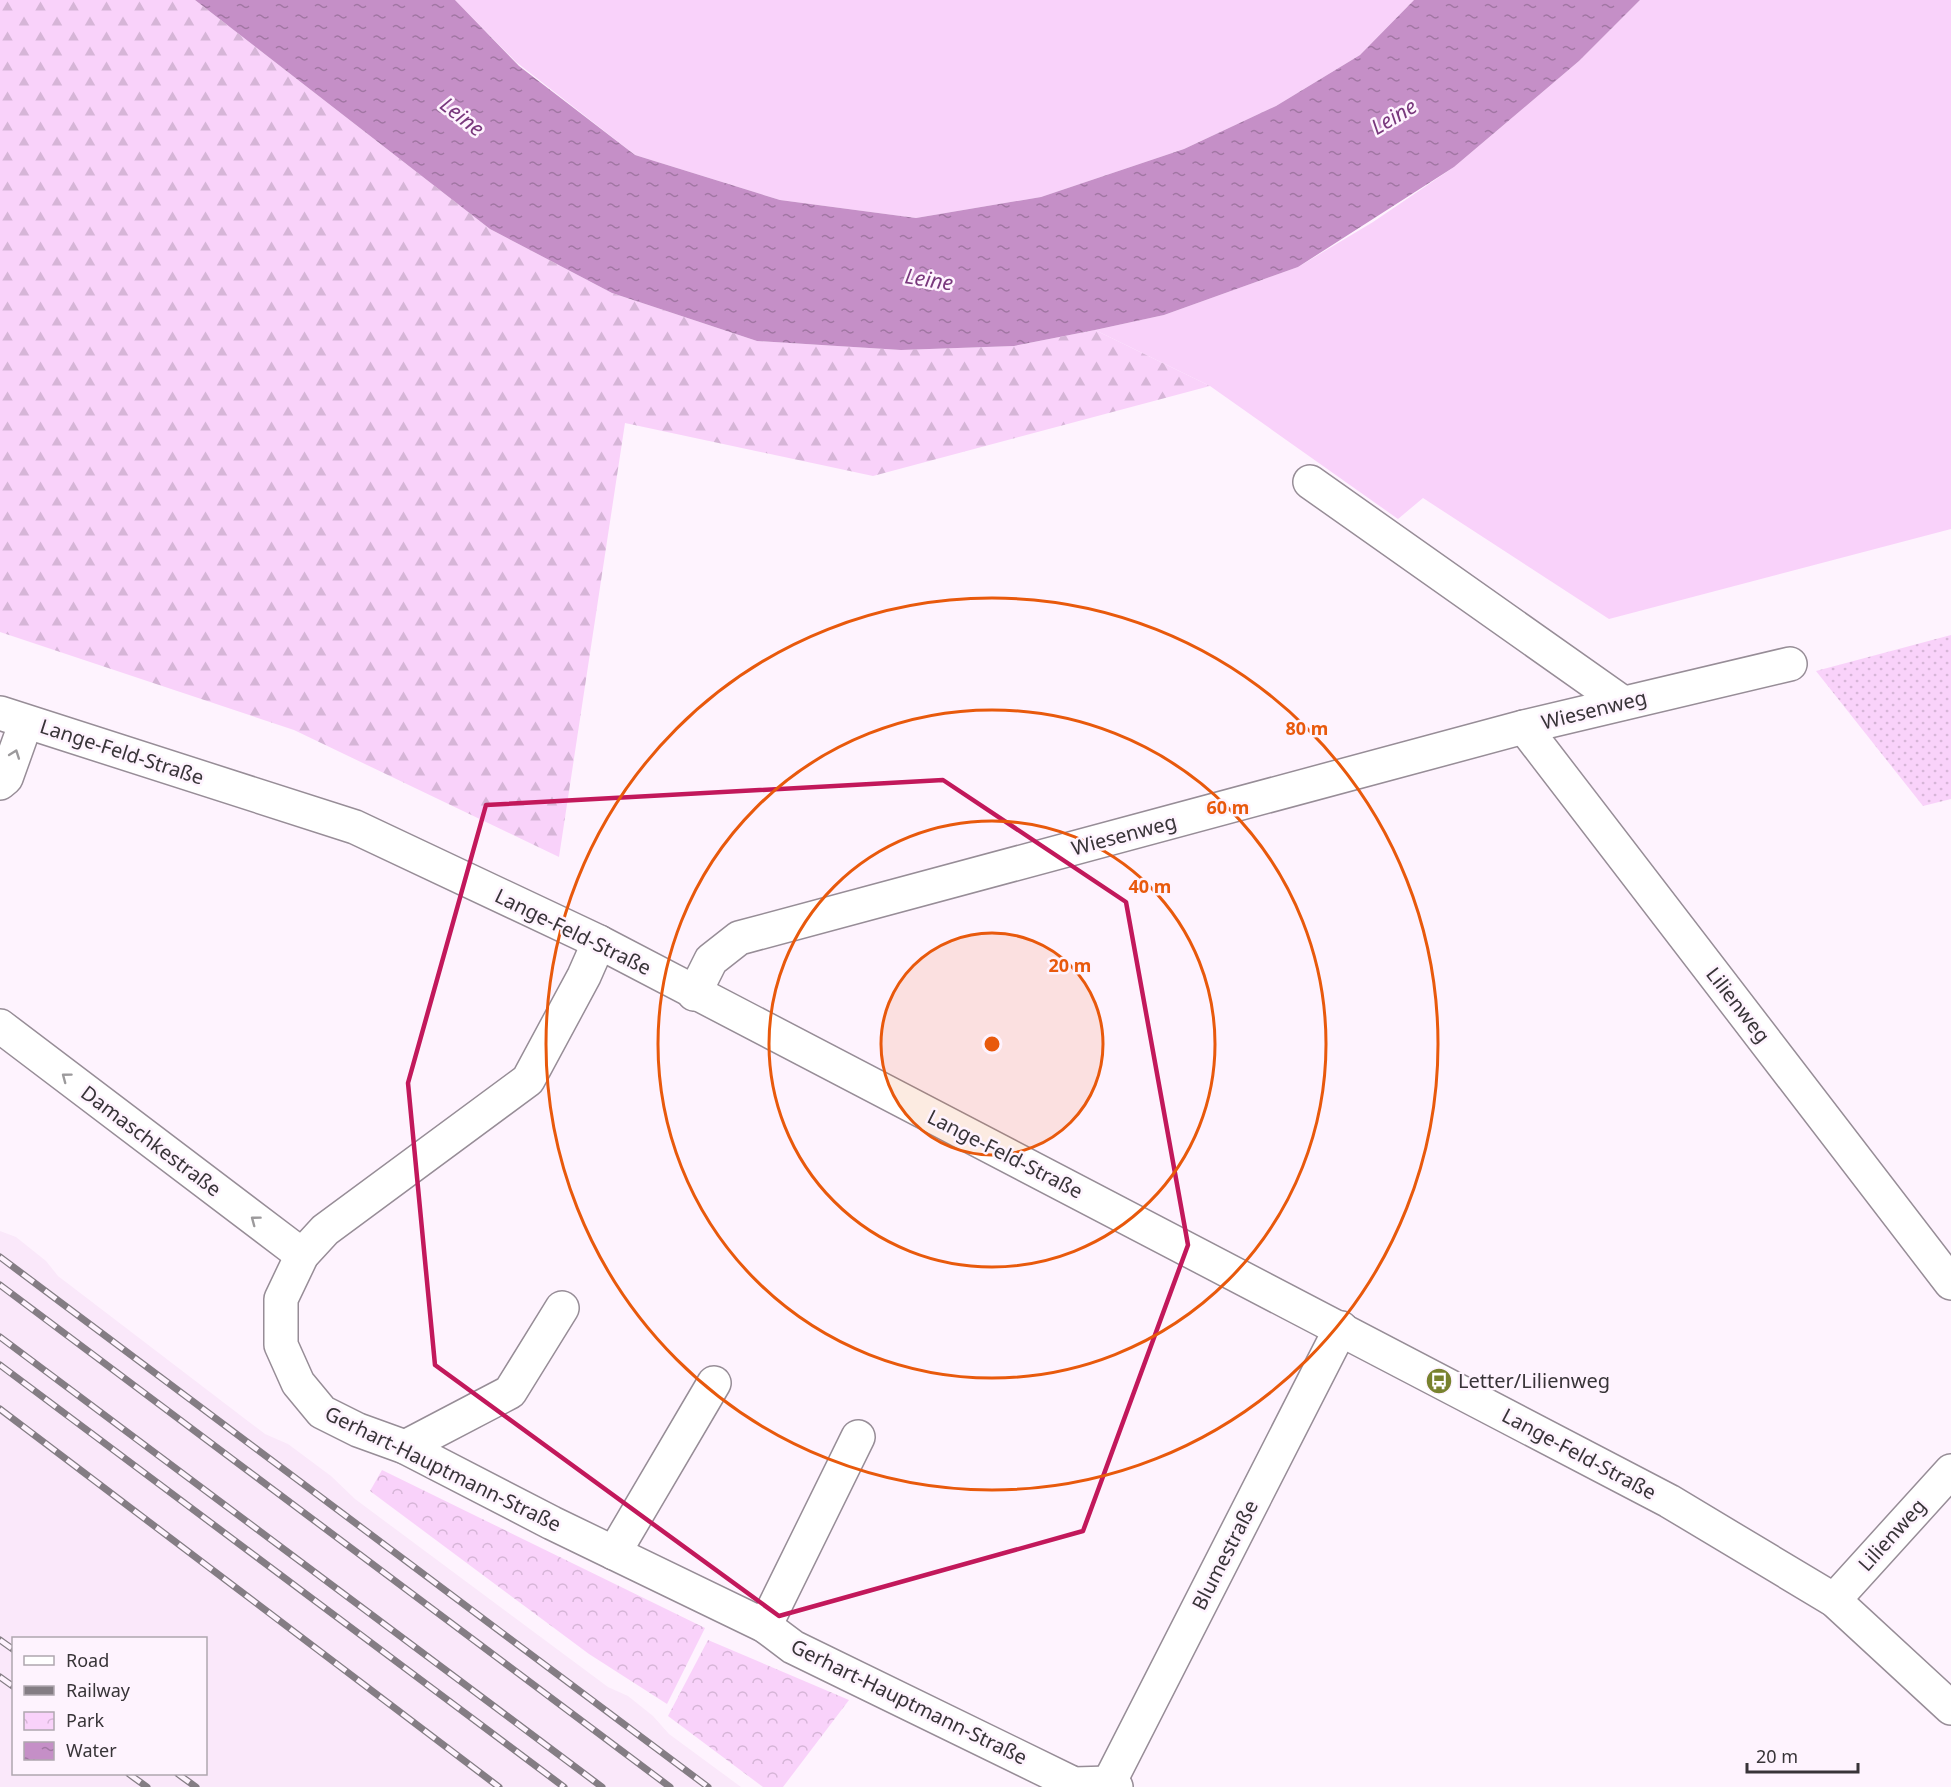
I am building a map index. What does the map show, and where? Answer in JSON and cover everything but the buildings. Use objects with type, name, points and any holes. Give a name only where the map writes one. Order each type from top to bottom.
[{"type":"street","points":[[1310,482],[1623,703]]},
{"type":"street","name":"Wiesenweg","points":[[694,994],[711,960],[739,938],[1524,727],[1790,664]]},
{"type":"street","points":[[0,783],[6,778],[13,717]]},
{"type":"street","name":"Lange-Feld-Straße","points":[[13,717],[355,827],[598,942],[694,994],[1341,1328],[1669,1502],[1834,1600],[1951,1708]]},
{"type":"street","name":"Lilienweg","points":[[1524,727],[1951,1283]]},
{"type":"street","name":"Gerhart-Hauptmann-Straße","points":[[598,942],[584,976],[528,1080],[325,1230],[302,1255],[281,1299],[281,1345],[298,1383],[322,1412],[358,1430],[405,1448],[765,1626],[793,1647],[1074,1784],[1112,1785]]},
{"type":"street","name":"Damaschkestraße","points":[[0,1026],[302,1255]]},
{"type":"street","points":[[405,1448],[510,1392],[562,1308]]},
{"type":"street","name":"Blumestraße","points":[[1112,1785],[1341,1328]]},
{"type":"street","points":[[614,1553],[714,1383]]},
{"type":"street","points":[[765,1626],[858,1437]]},
{"type":"street","name":"Lilienweg","points":[[1834,1600],[1951,1471]]},
{"type":"highlighted area","points":[[943,780],[1126,902],[1188,1245],[1083,1531],[779,1616],[435,1365],[408,1083],[486,805]]},
{"type":"shaded area","points":[[0,1231],[16,1237],[46,1261],[58,1276],[265,1434],[288,1444],[331,1476],[355,1499],[608,1687],[628,1696],[653,1716],[669,1734],[741,1787],[0,1787]]},
{"type":"green space","points":[[0,0],[195,0],[490,229],[612,293],[757,341],[901,350],[1014,346],[1095,330],[1210,386],[873,476],[625,423],[559,857],[294,730],[0,632]]},
{"type":"green space","points":[[455,0],[1414,0],[1360,55],[1276,106],[1184,149],[1041,197],[916,218],[780,200],[635,155],[516,62]]},
{"type":"green space","points":[[1640,0],[1951,0],[1951,529],[1609,619],[1423,498],[1398,519],[1210,386],[1095,330],[1164,315],[1298,267],[1373,222],[1454,167],[1579,61]]},
{"type":"green space","points":[[1951,635],[1951,799],[1923,806],[1816,671]]},
{"type":"green space","points":[[382,1470],[705,1628],[667,1704],[589,1654],[370,1491]]},
{"type":"green space","points":[[708,1640],[849,1700],[783,1787],[763,1787],[668,1716]]},
{"type":"water","name":"Leine","points":[[195,0],[455,0],[519,66],[635,155],[780,200],[916,218],[1041,197],[1184,149],[1276,106],[1360,55],[1414,0],[1640,0],[1579,61],[1454,167],[1298,267],[1164,315],[1095,330],[1014,346],[901,350],[757,341],[612,293],[490,229]]},
{"type":"railway","points":[[0,1257],[708,1787]]},
{"type":"railway","points":[[0,1285],[670,1787]]},
{"type":"railway","points":[[0,1337],[602,1787]]},
{"type":"railway","points":[[0,1365],[564,1787]]},
{"type":"railway","points":[[0,1409],[499,1787]]},
{"type":"railway","points":[[0,1640],[12,1649]]},
{"type":"railway","points":[[0,1677],[12,1686]]},
{"type":"railway","points":[[130,1775],[147,1787]]},
{"type":"railway","points":[[179,1775],[196,1787]]},
{"type":"place","name":"Letter/Lilienweg","points":[[1439,1381]]}]
